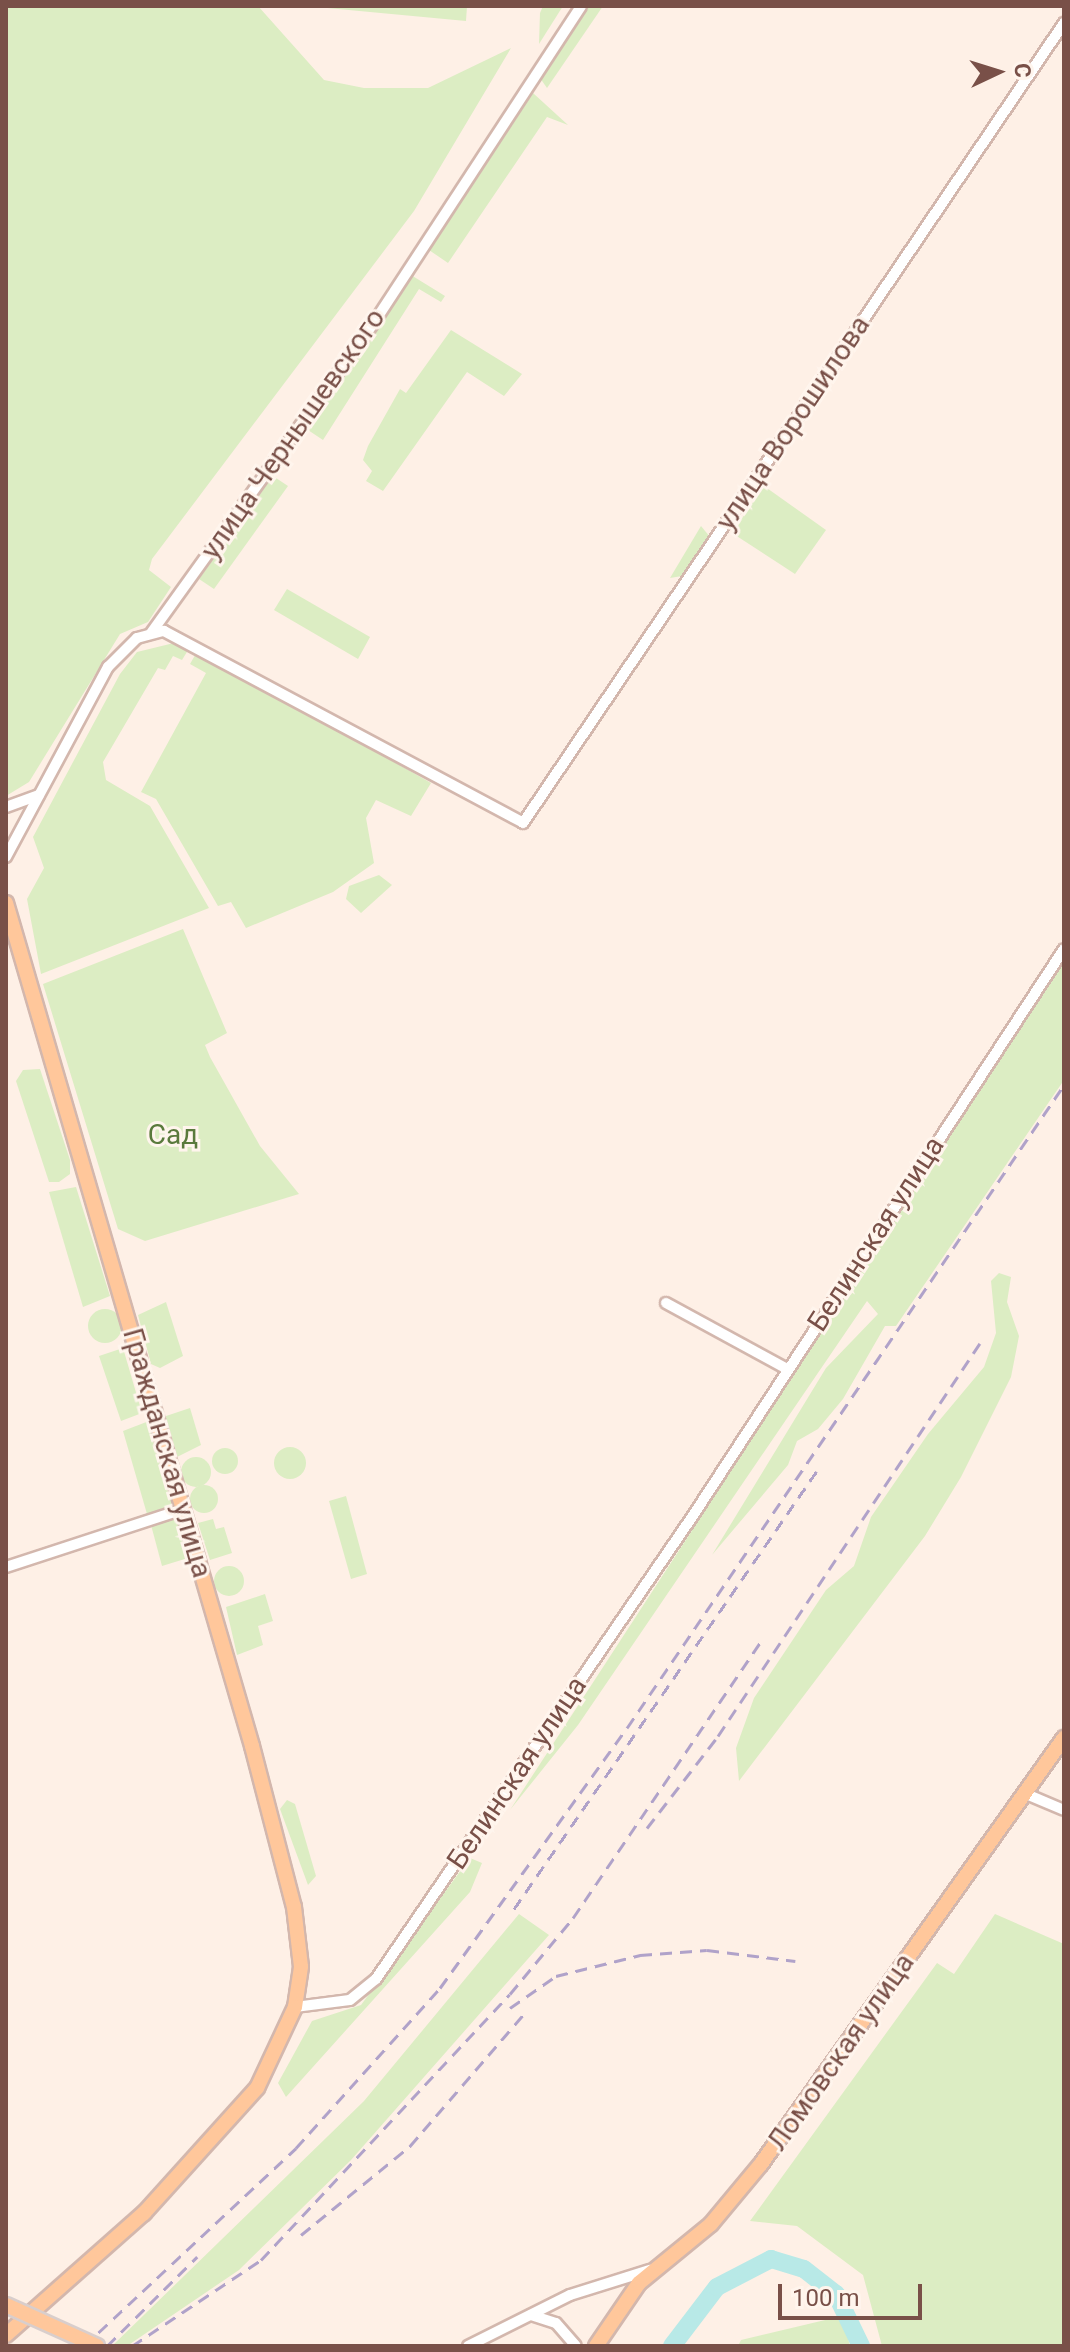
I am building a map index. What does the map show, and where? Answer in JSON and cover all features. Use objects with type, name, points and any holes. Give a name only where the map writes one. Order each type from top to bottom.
[{"type":"main road","name":"Гражданская улица","points":[[6,903],[183,1509],[294,1907],[301,1967],[295,2007]]},
{"type":"main road","name":"Ломовская улица","points":[[596,2346],[656,2268],[711,2224],[761,2164],[1064,1738]]},
{"type":"main road","points":[[6,2335],[197,2160],[257,2088],[295,2007]]},
{"type":"main road","points":[[6,2305],[97,2346]]},
{"type":"street","name":"улица Чернышевского","points":[[6,857],[108,667],[151,633],[375,321],[581,6]]},
{"type":"street","name":"улица Ворошилова","points":[[151,633],[178,635],[523,823],[1064,23]]},
{"type":"street","points":[[6,807],[40,794]]},
{"type":"street","name":"Белинская улица","points":[[295,2007],[350,2000],[376,1979],[787,1369],[1064,949]]},
{"type":"street","points":[[666,1303],[787,1369]]},
{"type":"street","points":[[6,1567],[183,1509]]},
{"type":"street","points":[[1024,1793],[1064,1810]]},
{"type":"street","points":[[468,2346],[531,2315],[656,2268]]},
{"type":"street","points":[[531,2315],[556,2323],[576,2346]]},
{"type":"green space","points":[[6,6],[258,6],[324,80],[364,88],[428,88],[511,48],[414,211],[152,559],[149,570],[171,587],[148,622],[120,634],[29,782],[6,796]]},
{"type":"green space","points":[[306,6],[467,6],[466,21]]},
{"type":"green space","points":[[543,6],[563,6],[539,44],[540,13]]},
{"type":"green space","points":[[587,6],[603,6],[547,88],[540,78]]},
{"type":"green space","points":[[533,93],[568,125],[547,117],[448,263],[429,250]]},
{"type":"green space","points":[[411,275],[445,296],[441,302],[419,289],[323,440],[305,428]]},
{"type":"green space","points":[[451,330],[522,374],[504,396],[467,372],[383,491],[366,481],[372,471],[363,460],[368,446],[400,389],[406,393]]},
{"type":"green space","points":[[273,476],[288,486],[214,589],[199,579]]},
{"type":"green space","points":[[764,486],[826,530],[795,574],[732,533]]},
{"type":"green space","points":[[701,526],[710,537],[682,576],[670,578]]},
{"type":"green space","points":[[287,589],[370,637],[358,659],[274,610]]},
{"type":"green space","points":[[178,642],[190,647],[182,660],[173,656],[165,670],[158,668],[103,762],[106,780],[150,806],[209,908],[41,974],[27,899],[44,868],[33,837],[120,674],[137,652]]},
{"type":"green space","points":[[198,650],[431,783],[411,816],[376,800],[366,818],[374,863],[333,892],[246,928],[231,902],[218,906],[156,799],[141,792],[206,673],[190,664]]},
{"type":"green space","points":[[379,875],[392,885],[361,913],[346,899],[349,886]]},
{"type":"green space","name":"Сад","points":[[183,929],[227,1033],[205,1045],[210,1057],[260,1146],[299,1194],[145,1241],[118,1229],[43,984]]},
{"type":"green space","points":[[1064,959],[1064,1080],[896,1326],[885,1326],[843,1399],[818,1429],[797,1441],[788,1465],[712,1555],[826,1368],[878,1314],[867,1301],[578,1725],[510,1810]]},
{"type":"green space","points":[[40,1069],[70,1160],[70,1174],[59,1182],[49,1182],[16,1081],[23,1070]]},
{"type":"green space","points":[[76,1187],[110,1296],[83,1307],[49,1192]]},
{"type":"green space","points":[[999,1273],[1011,1277],[1007,1302],[1019,1336],[1011,1377],[961,1477],[925,1536],[739,1781],[736,1748],[754,1698],[826,1590],[854,1566],[871,1517],[928,1434],[984,1367],[996,1333],[991,1281]]},
{"type":"green space","points":[[166,1302],[183,1356],[160,1368],[151,1364],[138,1315]]},
{"type":"green space","points":[[105,1309],[117,1314],[122,1326],[117,1338],[105,1343],[93,1338],[88,1326],[93,1314]]},
{"type":"green space","points":[[123,1348],[142,1413],[121,1421],[99,1356]]},
{"type":"green space","points":[[190,1408],[201,1445],[175,1458],[163,1417]]},
{"type":"green space","points":[[149,1421],[172,1505],[147,1514],[123,1431]]},
{"type":"green space","points":[[290,1447],[301,1452],[306,1463],[301,1474],[290,1479],[279,1474],[274,1463],[279,1452]]},
{"type":"green space","points":[[225,1448],[234,1452],[238,1461],[234,1470],[225,1474],[216,1470],[212,1461],[216,1452]]},
{"type":"green space","points":[[196,1457],[202,1458],[210,1466],[210,1478],[202,1486],[196,1487],[190,1486],[182,1478],[181,1472],[182,1466],[190,1458]]},
{"type":"green space","points":[[204,1485],[214,1489],[218,1499],[214,1509],[204,1513],[194,1509],[190,1499],[194,1489]]},
{"type":"green space","points":[[346,1496],[367,1574],[351,1579],[329,1501]]},
{"type":"green space","points":[[175,1516],[188,1558],[162,1566],[151,1525]]},
{"type":"green space","points":[[213,1519],[216,1529],[224,1527],[232,1553],[210,1560],[198,1523]]},
{"type":"green space","points":[[229,1566],[235,1567],[243,1575],[243,1587],[235,1595],[229,1596],[223,1595],[215,1587],[214,1581],[215,1575],[223,1567]]},
{"type":"green space","points":[[265,1594],[273,1621],[258,1626],[263,1645],[237,1655],[226,1607]]},
{"type":"green space","points":[[287,1800],[295,1804],[316,1876],[308,1885],[280,1809]]},
{"type":"green space","points":[[470,1858],[482,1863],[470,1892],[286,2097],[278,2083],[312,2021],[361,2005]]},
{"type":"green space","points":[[519,1914],[549,1935],[351,2160],[239,2270],[127,2346],[112,2346],[364,2101]]},
{"type":"green space","points":[[995,1914],[1064,1944],[1064,2346],[882,2346],[863,2275],[797,2226],[750,2221],[937,1963],[954,1974]]},
{"type":"green space","points":[[842,2316],[850,2346],[738,2346],[741,2340]]},
{"type":"waterway","points":[[672,2346],[717,2287],[771,2259],[804,2269],[836,2294],[861,2346]]},
{"type":"railway","points":[[84,2346],[296,2148],[440,1988],[627,1728],[1064,1085]]},
{"type":"railway","points":[[647,1828],[718,1736],[984,1337]]},
{"type":"railway","points":[[514,1909],[821,1465]]},
{"type":"railway","points":[[132,2346],[261,2260],[510,1994],[573,1918],[761,1641]]},
{"type":"railway","points":[[510,2008],[556,1976],[640,1955],[707,1950],[795,1961]]},
{"type":"railway","points":[[301,2235],[410,2146],[523,2015]]},
{"type":"railway","points":[[107,2346],[197,2257]]}]
